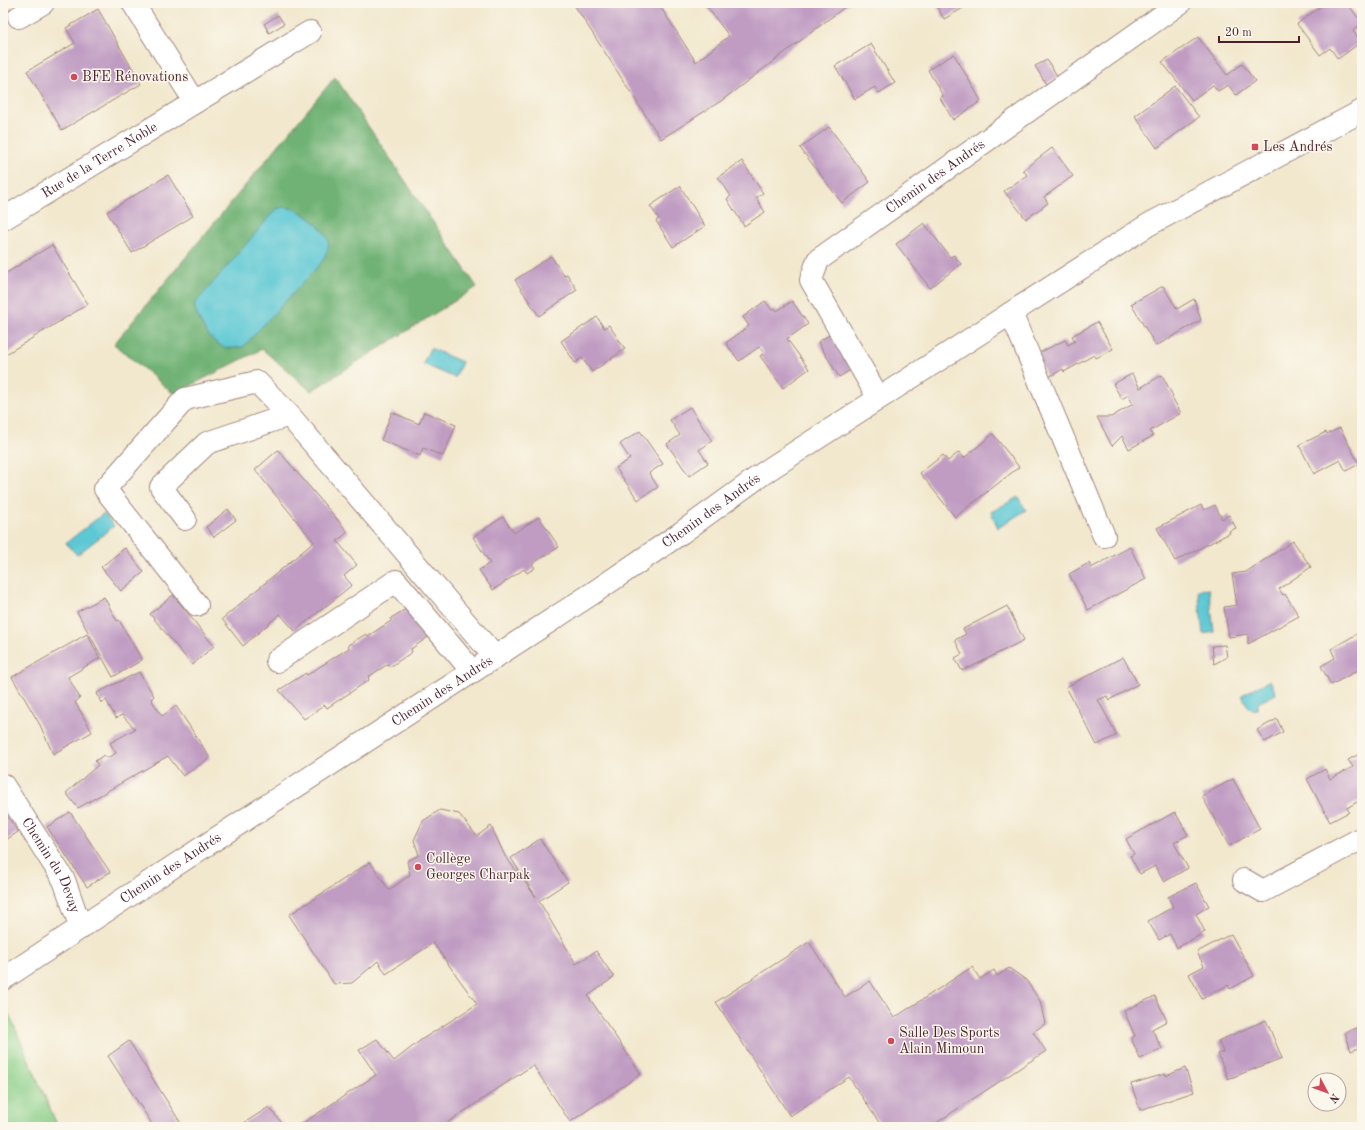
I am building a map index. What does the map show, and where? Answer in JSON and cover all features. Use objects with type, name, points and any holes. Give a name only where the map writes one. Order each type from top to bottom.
[{"type":"street","points":[[19,17],[43,3]]},
{"type":"street","points":[[133,3],[195,102]]},
{"type":"street","name":"Chemin des Andrés","points":[[878,397],[811,280],[818,260],[1180,3]]},
{"type":"street","name":"Rue de la Terre Noble","points":[[3,219],[310,32]]},
{"type":"street","name":"Chemin des Andrés","points":[[3,979],[593,593],[768,470],[878,397],[1148,225],[1362,111]]},
{"type":"street","points":[[1011,313],[1104,536]]},
{"type":"street","points":[[197,605],[105,489],[185,399],[257,382],[289,415],[495,657]]},
{"type":"street","points":[[185,520],[161,487],[207,443],[289,415]]},
{"type":"street","points":[[277,661],[396,581],[472,671]]},
{"type":"street","name":"Chemin du Devay","points":[[3,785],[64,880],[81,928]]},
{"type":"street","points":[[1244,880],[1263,891],[1362,838]]},
{"type":"green space","points":[[335,77],[477,287],[311,391],[262,349],[174,394],[114,344]]},
{"type":"green space","points":[[8,1012],[58,1127],[3,1127],[3,1015]]},
{"type":"water","points":[[284,207],[295,209],[305,215],[315,222],[323,231],[328,240],[326,255],[321,263],[243,347],[227,348],[215,342],[210,337],[202,325],[194,305],[276,209]]},
{"type":"water","points":[[430,348],[462,362],[455,378],[423,364]]},
{"type":"water","points":[[1018,497],[1026,510],[998,528],[991,512]]},
{"type":"water","points":[[104,513],[114,526],[77,555],[66,543]]},
{"type":"water","points":[[1209,589],[1214,632],[1203,634],[1198,590]]},
{"type":"water","points":[[1270,680],[1276,694],[1258,703],[1257,709],[1251,709],[1246,704],[1242,695]]},
{"type":"building","points":[[573,3],[658,3],[696,62],[729,36],[704,3],[850,3],[721,101],[661,139]]},
{"type":"building","points":[[935,3],[972,3],[944,19]]},
{"type":"building","points":[[1325,3],[1347,3],[1362,23],[1353,31],[1361,42],[1338,59],[1330,48],[1320,55],[1297,24]]},
{"type":"building","points":[[98,9],[141,84],[62,130],[27,71],[75,43],[66,28]]},
{"type":"building","points":[[278,15],[284,24],[269,33],[264,24]]},
{"type":"building","points":[[1198,37],[1227,75],[1242,64],[1255,81],[1236,95],[1228,85],[1218,91],[1213,85],[1192,100],[1162,62]]},
{"type":"building","points":[[871,44],[895,83],[879,93],[875,87],[855,99],[835,66]]},
{"type":"building","points":[[954,54],[981,101],[953,120],[940,98],[943,96],[928,70]]},
{"type":"building","points":[[1047,60],[1058,77],[1046,84],[1035,66]]},
{"type":"building","points":[[1175,86],[1199,117],[1157,148],[1135,116]]},
{"type":"building","points":[[829,127],[870,182],[842,203],[800,148]]},
{"type":"building","points":[[1052,148],[1073,176],[1044,197],[1048,203],[1026,219],[1004,191],[1027,175],[1023,170]]},
{"type":"building","points":[[742,161],[763,193],[756,198],[765,212],[744,226],[727,199],[731,196],[718,177]]},
{"type":"building","points":[[168,175],[193,216],[132,253],[107,212]]},
{"type":"building","points":[[680,186],[705,226],[673,247],[656,221],[659,219],[650,206]]},
{"type":"building","points":[[924,223],[950,257],[954,255],[961,264],[930,288],[896,244]]},
{"type":"building","points":[[52,245],[88,304],[3,356],[3,275]]},
{"type":"building","points":[[551,256],[564,276],[567,274],[577,290],[539,316],[515,280]]},
{"type":"building","points":[[1163,286],[1177,309],[1194,299],[1201,320],[1156,346],[1131,304]]},
{"type":"building","points":[[765,301],[772,310],[775,308],[777,311],[792,301],[808,324],[787,339],[809,369],[783,388],[760,356],[764,353],[759,347],[739,361],[726,343],[749,326],[743,317]]},
{"type":"building","points":[[597,317],[604,328],[609,325],[625,349],[592,372],[582,358],[575,363],[561,341]]},
{"type":"building","points":[[1097,322],[1113,349],[1096,358],[1094,355],[1064,372],[1063,369],[1047,378],[1037,354],[1065,340],[1068,345],[1075,341],[1072,336]]},
{"type":"building","points":[[831,334],[852,369],[839,377],[818,342]]},
{"type":"building","points":[[1132,374],[1140,388],[1162,375],[1181,413],[1150,431],[1153,436],[1129,449],[1122,436],[1112,446],[1097,417],[1111,417],[1133,404],[1128,395],[1122,399],[1113,384]]},
{"type":"building","points":[[690,407],[712,441],[699,450],[708,463],[689,476],[667,444],[680,435],[670,420]]},
{"type":"building","points":[[392,412],[419,424],[424,412],[456,425],[443,456],[423,448],[420,456],[381,440]]},
{"type":"building","points":[[1340,428],[1359,464],[1346,471],[1340,460],[1314,474],[1299,445],[1326,432],[1327,434]]},
{"type":"building","points":[[640,431],[663,464],[649,473],[658,487],[638,500],[616,468],[630,459],[620,444]]},
{"type":"building","points":[[993,434],[1019,467],[955,517],[920,473],[943,455],[948,461],[959,452],[964,458]]},
{"type":"building","points":[[278,450],[348,532],[337,541],[357,565],[344,576],[352,585],[295,631],[280,614],[243,646],[222,619],[314,542],[255,470]]},
{"type":"building","points":[[1201,505],[1204,510],[1215,505],[1222,519],[1229,515],[1236,528],[1229,531],[1230,533],[1175,561],[1157,528]]},
{"type":"building","points":[[228,509],[236,520],[214,537],[206,527]]},
{"type":"building","points":[[503,517],[514,533],[539,517],[559,547],[532,564],[535,568],[527,573],[524,569],[493,590],[479,570],[490,563],[473,537]]},
{"type":"building","points":[[1293,541],[1311,567],[1279,589],[1283,595],[1285,594],[1299,616],[1248,644],[1248,634],[1229,637],[1224,607],[1237,605],[1232,574],[1246,572]]},
{"type":"building","points":[[1130,547],[1146,579],[1088,610],[1069,574],[1089,563],[1091,568]]},
{"type":"building","points":[[125,548],[144,572],[121,591],[101,567]]},
{"type":"building","points":[[173,595],[214,646],[192,665],[150,614]]},
{"type":"building","points":[[104,597],[117,621],[119,620],[142,660],[113,677],[77,612]]},
{"type":"building","points":[[411,606],[434,633],[411,649],[412,652],[390,667],[388,664],[368,677],[369,680],[327,708],[325,705],[304,719],[279,690],[306,673],[307,675],[349,648],[348,645],[366,634],[368,636],[391,621],[391,618]]},
{"type":"building","points":[[1007,606],[1024,640],[962,671],[955,658],[962,654],[955,640],[966,634],[963,629]]},
{"type":"building","points":[[1362,631],[1362,668],[1331,685],[1321,666],[1335,658],[1331,649]]},
{"type":"building","points":[[87,634],[100,658],[68,677],[80,698],[75,702],[92,732],[53,754],[40,725],[12,677]]},
{"type":"building","points":[[1225,645],[1227,657],[1214,664],[1212,646]]},
{"type":"building","points":[[1123,657],[1138,684],[1109,700],[1107,696],[1098,700],[1117,735],[1097,745],[1066,687]]},
{"type":"building","points":[[139,672],[154,696],[151,699],[162,716],[176,706],[210,758],[183,776],[168,756],[78,808],[66,793],[98,765],[95,761],[104,755],[107,758],[116,753],[110,743],[135,729],[122,715],[116,718],[106,700],[101,703],[97,693]]},
{"type":"building","points":[[1277,719],[1283,732],[1265,742],[1257,730]]},
{"type":"building","points":[[1361,753],[1362,799],[1347,808],[1349,812],[1330,822],[1307,779],[1325,769],[1330,779],[1353,767],[1348,760]]},
{"type":"building","points":[[1233,779],[1260,829],[1229,846],[1202,796]]},
{"type":"building","points":[[3,810],[18,832],[3,842]]},
{"type":"building","name":"Collège Georges Charpak","points":[[440,810],[459,814],[477,836],[491,826],[505,856],[536,897],[511,858],[540,839],[568,882],[539,901],[576,964],[596,951],[614,977],[588,996],[641,1074],[570,1122],[533,1065],[447,1123],[449,1127],[297,1127],[376,1075],[359,1050],[377,1039],[394,1061],[421,1040],[477,1004],[433,943],[386,974],[378,961],[352,983],[334,984],[289,915],[370,862],[389,890],[410,875],[407,861],[419,855],[414,840],[423,821]]},
{"type":"building","points":[[70,812],[110,872],[87,887],[47,827]]},
{"type":"building","points":[[1175,812],[1188,835],[1174,843],[1188,868],[1164,882],[1155,866],[1140,874],[1130,856],[1134,854],[1126,839]]},
{"type":"building","points":[[1196,883],[1209,906],[1196,914],[1205,932],[1177,948],[1170,934],[1159,940],[1148,921],[1173,907],[1168,897]]},
{"type":"building","points":[[1231,934],[1254,976],[1230,989],[1228,985],[1202,999],[1189,974],[1204,966],[1197,952]]},
{"type":"building","name":"Salle Des Sports Alain Mimoun","points":[[809,942],[845,997],[870,981],[894,1018],[972,967],[980,979],[994,970],[997,976],[1009,968],[1026,980],[1040,1001],[1045,1024],[1033,1032],[1046,1051],[930,1127],[882,1127],[849,1077],[790,1116],[716,1002]]},
{"type":"building","points":[[1155,996],[1167,1021],[1152,1029],[1162,1049],[1140,1059],[1131,1038],[1135,1036],[1124,1011]]},
{"type":"building","points":[[1266,1020],[1282,1058],[1228,1079],[1218,1054],[1223,1052],[1218,1041]]},
{"type":"building","points":[[1362,1026],[1362,1047],[1351,1051],[1345,1032]]},
{"type":"building","points":[[129,1041],[182,1125],[179,1127],[154,1127],[108,1056]]},
{"type":"building","points":[[1185,1068],[1194,1092],[1140,1110],[1131,1084],[1165,1074],[1166,1076]]},
{"type":"building","points":[[269,1107],[285,1127],[246,1127],[244,1123]]},
{"type":"place","name":"BFE Rénovations","points":[[74,77]]},
{"type":"place","name":"Les Andrés","points":[[1255,147]]},
{"type":"place","name":"Collège Georges Charpak","points":[[418,867]]},
{"type":"place","name":"Salle Des Sports Alain Mimoun","points":[[891,1041]]}]
